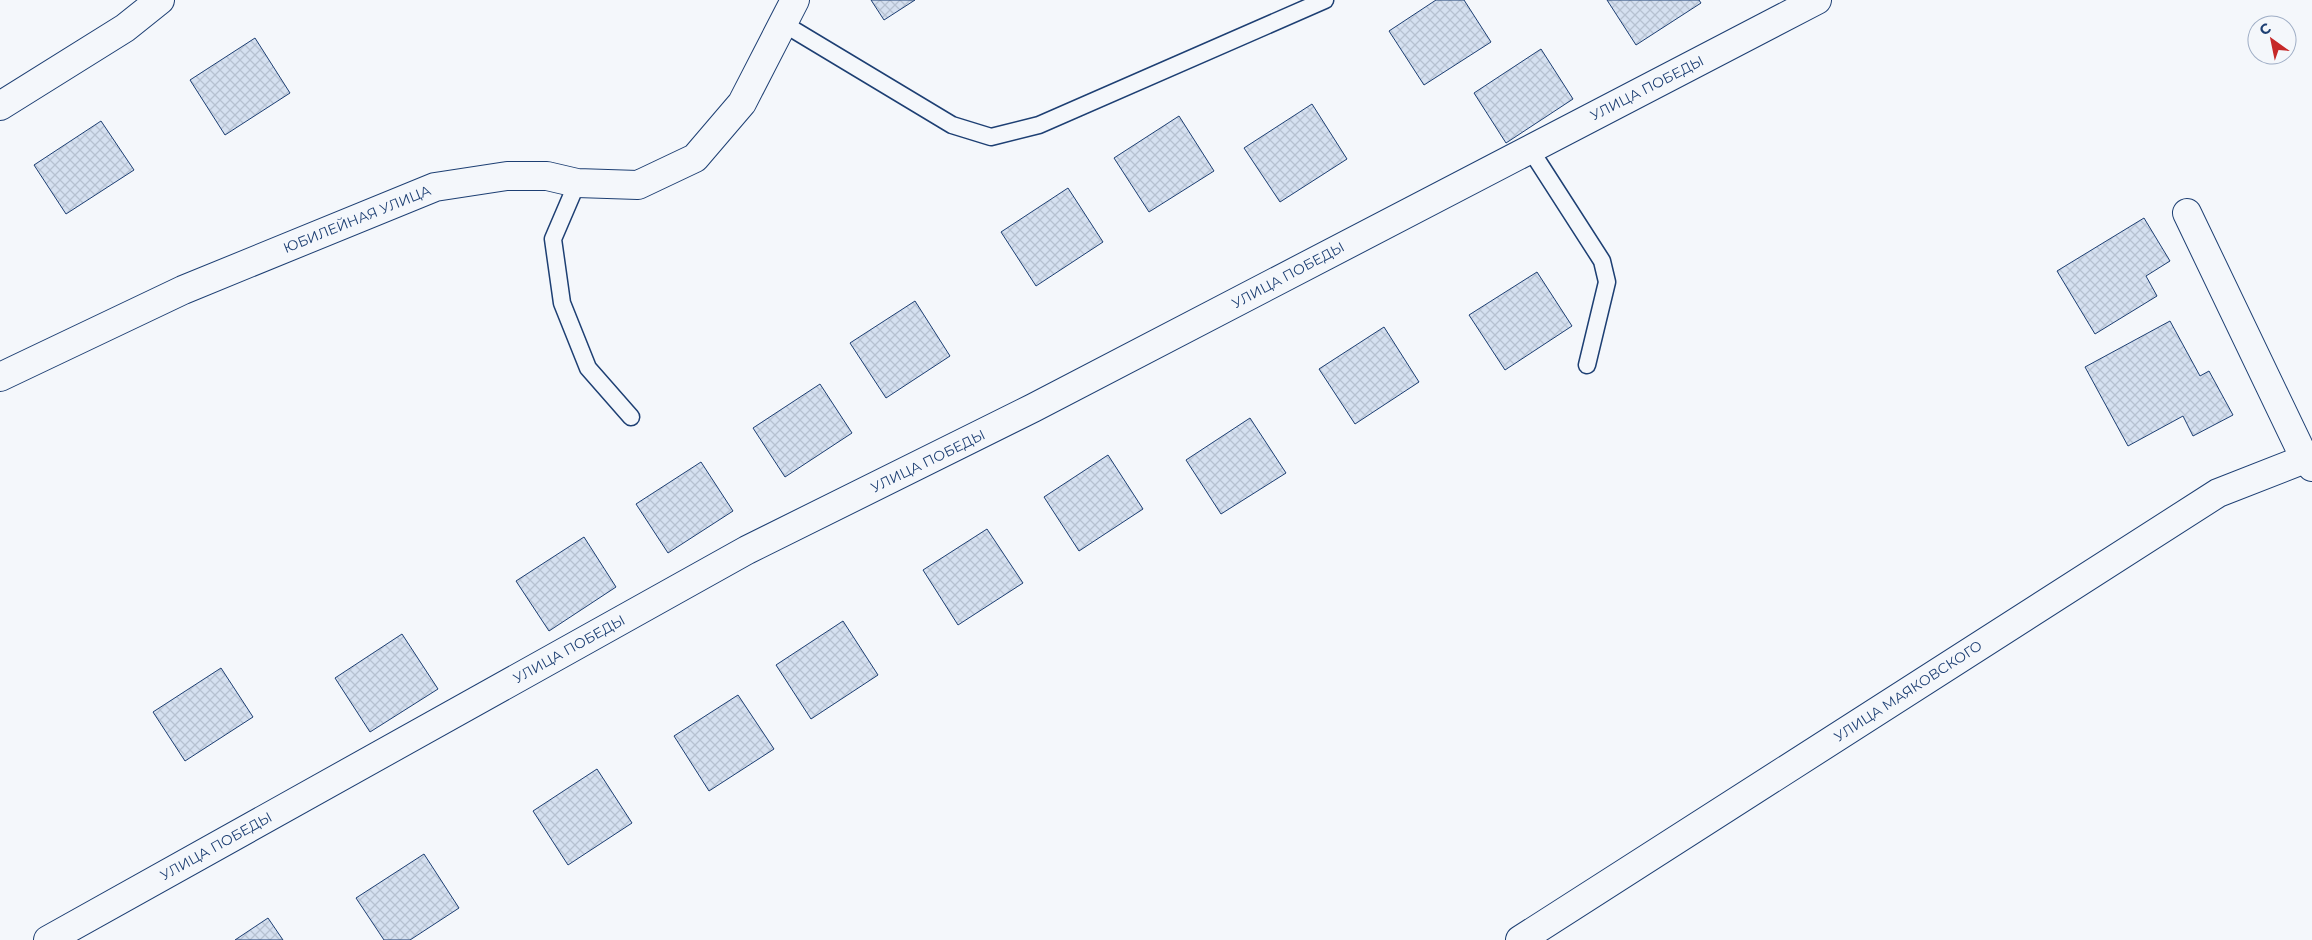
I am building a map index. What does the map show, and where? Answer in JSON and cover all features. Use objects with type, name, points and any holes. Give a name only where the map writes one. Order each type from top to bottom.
[{"type":"street","points":[[0,106],[125,28],[160,0]]},
{"type":"street","name":"УЛИЦА ПОБЕДЫ","points":[[48,940],[747,550],[1033,408],[1817,0]]},
{"type":"street","name":"ЮБИЛЕЙНАЯ УЛИЦА","points":[[0,377],[183,290],[436,187],[507,176],[547,176],[577,183],[638,185],[695,158],[742,103],[790,12]]},
{"type":"street","points":[[2187,213],[2309,463]]},
{"type":"street","name":"УЛИЦА МАЯКОВСКОГО","points":[[1520,940],[2218,493],[2309,463]]},
{"type":"lane","points":[[790,12],[952,125],[991,138],[1039,125],[1324,0]]},
{"type":"lane","points":[[1530,149],[1602,261],[1607,282],[1587,365]]},
{"type":"lane","points":[[577,183],[553,239],[562,303],[588,368],[631,417]]},
{"type":"building","points":[[871,0],[915,0],[884,20]]},
{"type":"building","points":[[1436,0],[1464,0],[1491,42],[1424,85],[1389,31]]},
{"type":"building","points":[[1607,0],[1699,0],[1701,3],[1636,45]]},
{"type":"building","points":[[255,38],[290,93],[225,135],[190,80]]},
{"type":"building","points":[[1541,49],[1573,99],[1506,143],[1474,93]]},
{"type":"building","points":[[1312,104],[1347,159],[1280,202],[1244,148]]},
{"type":"building","points":[[1179,116],[1214,171],[1149,212],[1114,158]]},
{"type":"building","points":[[101,121],[134,170],[66,214],[34,165]]},
{"type":"building","points":[[1068,188],[1103,242],[1036,286],[1001,232]]},
{"type":"building","points":[[2144,218],[2170,261],[2146,276],[2157,296],[2095,334],[2057,271]]},
{"type":"building","points":[[1537,272],[1572,326],[1505,370],[1469,315]]},
{"type":"building","points":[[915,301],[950,356],[886,398],[850,343]]},
{"type":"building","points":[[2170,321],[2200,376],[2209,371],[2233,415],[2193,436],[2183,416],[2128,446],[2085,367]]},
{"type":"building","points":[[1384,327],[1419,382],[1355,424],[1319,369]]},
{"type":"building","points":[[820,384],[852,433],[785,477],[753,428]]},
{"type":"building","points":[[1250,418],[1286,473],[1221,514],[1186,460]]},
{"type":"building","points":[[1108,455],[1143,509],[1079,551],[1044,497]]},
{"type":"building","points":[[701,462],[733,511],[668,553],[636,504]]},
{"type":"building","points":[[987,529],[1023,583],[958,625],[923,570]]},
{"type":"building","points":[[584,537],[616,587],[549,631],[516,581]]},
{"type":"building","points":[[843,621],[878,675],[811,719],[776,665]]},
{"type":"building","points":[[402,634],[438,689],[370,732],[335,678]]},
{"type":"building","points":[[221,668],[253,717],[185,761],[153,712]]},
{"type":"building","points":[[738,695],[774,749],[709,791],[674,736]]},
{"type":"building","points":[[597,769],[632,823],[568,865],[533,811]]},
{"type":"building","points":[[424,854],[459,908],[410,940],[384,940],[356,898]]},
{"type":"building","points":[[268,918],[283,940],[235,940]]}]
